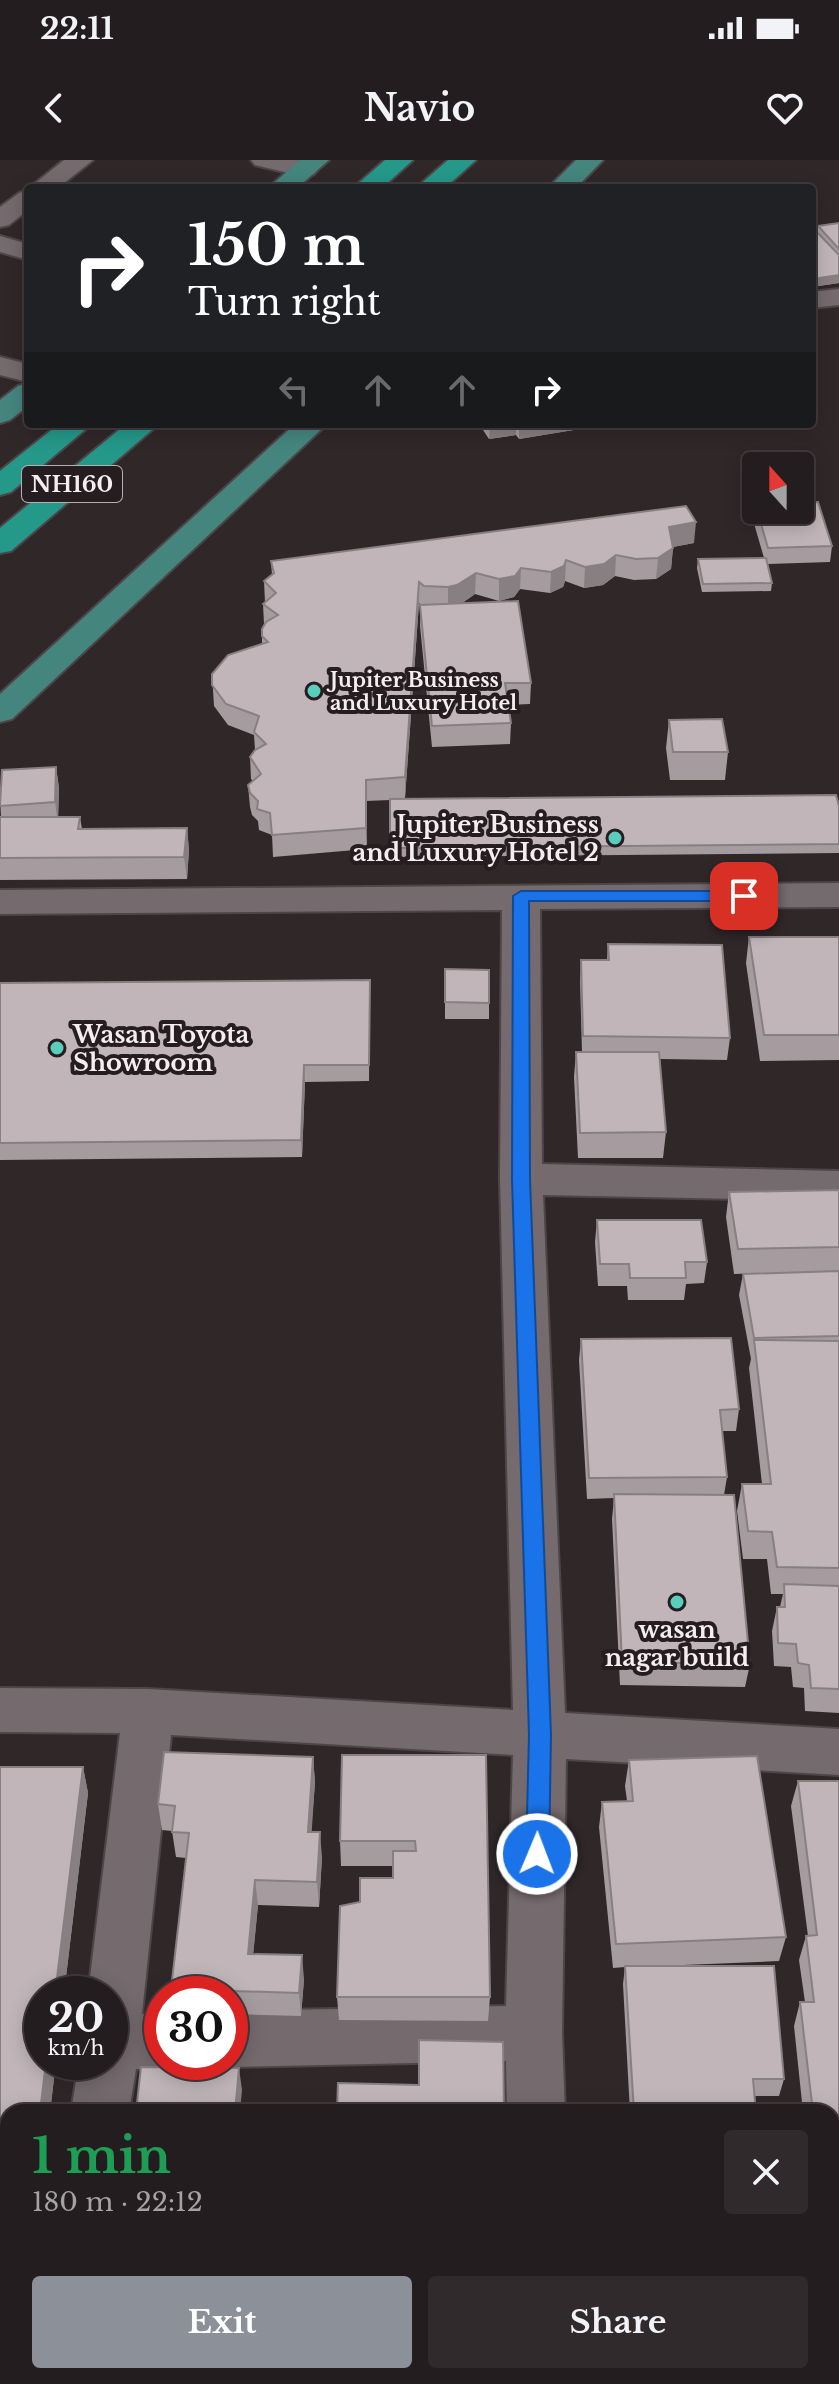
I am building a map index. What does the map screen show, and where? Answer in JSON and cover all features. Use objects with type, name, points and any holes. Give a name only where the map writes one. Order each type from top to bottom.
[{"type":"highway","points":[[371,184],[400,160]]},
{"type":"highway","points":[[434,184],[463,160]]},
{"type":"highway","name":"NH160","points":[[0,486],[72,428]]},
{"type":"highway","name":"NH160","points":[[0,544],[139,428]]},
{"type":"main road","points":[[565,184],[590,160]]},
{"type":"main road","points":[[286,184],[311,164]]},
{"type":"main road","points":[[0,414],[24,395]]},
{"type":"main road","points":[[0,712],[308,428]]},
{"type":"street","points":[[47,184],[80,160]]},
{"type":"street","points":[[264,160],[311,164]]},
{"type":"street","points":[[0,219],[24,201]]},
{"type":"street","points":[[0,244],[24,251]]},
{"type":"street","points":[[816,300],[839,297]]},
{"type":"street","points":[[0,366],[24,372]]},
{"type":"street","points":[[0,902],[839,895]]},
{"type":"street","points":[[521,896],[521,1179],[540,1735],[534,2033],[536,2104]]},
{"type":"street","points":[[521,1179],[839,1186]]},
{"type":"street","points":[[0,1710],[148,1711],[839,1752]]},
{"type":"street","points":[[118,1976],[148,1711]]},
{"type":"street","points":[[248,2039],[534,2033]]},
{"type":"street","points":[[101,2104],[105,2080]]},
{"type":"building","points":[[839,223],[839,249],[818,226]]},
{"type":"building","points":[[816,231],[839,255],[839,275],[816,279]]},
{"type":"building","points":[[814,502],[818,502],[832,546],[768,548],[761,524],[814,524]]},
{"type":"building","name":"Jupiter Business and Luxury Hotel","points":[[686,506],[696,522],[669,527],[673,548],[658,558],[636,559],[616,555],[604,564],[585,567],[566,560],[564,566],[551,572],[521,568],[515,576],[499,579],[476,573],[448,587],[424,586],[419,582],[405,777],[366,780],[366,828],[272,835],[270,813],[257,809],[258,801],[250,793],[248,785],[261,774],[250,757],[266,744],[254,732],[259,716],[226,704],[212,685],[212,674],[228,655],[268,642],[262,636],[262,629],[266,622],[278,615],[263,604],[276,593],[264,581],[274,573],[271,561]]},
{"type":"building","points":[[766,558],[772,583],[703,584],[698,559]]},
{"type":"building","name":"Jupiter Business and Luxury Hotel","points":[[518,601],[531,683],[505,683],[511,723],[432,726],[420,605]]},
{"type":"building","points":[[722,719],[728,752],[673,752],[669,720]]},
{"type":"building","points":[[56,767],[55,802],[0,806],[2,770]]},
{"type":"building","name":"Jupiter Business and Luxury Hotel 2","points":[[836,795],[839,844],[390,848],[390,799]]},
{"type":"building","points":[[0,817],[80,817],[78,829],[187,828],[184,857],[0,858]]},
{"type":"building","points":[[749,937],[839,937],[839,1035],[764,1035]]},
{"type":"building","points":[[608,944],[722,945],[730,1038],[583,1036],[581,960],[609,960]]},
{"type":"building","points":[[445,969],[489,970],[489,1003],[445,1002]]},
{"type":"building","points":[[370,980],[369,1065],[304,1065],[301,1140],[0,1143],[0,983]]},
{"type":"building","points":[[576,1052],[659,1052],[666,1132],[580,1133]]},
{"type":"building","points":[[839,1190],[839,1247],[738,1249],[729,1192]]},
{"type":"building","points":[[597,1220],[701,1220],[707,1262],[685,1262],[686,1278],[630,1278],[629,1264],[600,1264]]},
{"type":"building","points":[[839,1271],[839,1336],[754,1338],[743,1274]]},
{"type":"building","points":[[731,1338],[739,1409],[720,1410],[727,1477],[589,1478],[581,1339]]},
{"type":"building","name":"wasan nagar build","points":[[754,1340],[839,1341],[839,1568],[777,1567],[772,1532],[748,1531],[742,1484],[771,1484]]},
{"type":"building","name":"wasan nagar build","points":[[614,1494],[734,1495],[750,1664],[622,1662]]},
{"type":"building","name":"wasan nagar build","points":[[784,1584],[839,1586],[839,1689],[811,1688],[809,1665],[798,1663],[796,1644],[778,1643],[777,1607],[785,1607]]},
{"type":"building","points":[[164,1752],[313,1757],[308,1832],[320,1832],[317,1882],[255,1880],[248,1954],[302,1955],[299,1993],[248,1991],[248,1976],[172,1976],[189,1833],[172,1832],[175,1806],[158,1804]]},
{"type":"building","points":[[342,1755],[486,1755],[490,1997],[337,1997],[340,1906],[360,1902],[360,1878],[393,1878],[393,1851],[416,1851],[415,1841],[340,1841]]},
{"type":"building","points":[[757,1756],[786,1937],[616,1944],[602,1802],[633,1801],[629,1760]]},
{"type":"building","points":[[0,1767],[83,1767],[57,1976],[24,1976],[24,2080],[44,2080],[41,2104],[0,2104]]},
{"type":"building","points":[[798,1781],[839,1781],[839,2104],[812,2104],[800,2002],[814,2002],[806,1936],[817,1935]]},
{"type":"building","points":[[625,1966],[774,1966],[784,2079],[753,2079],[755,2104],[634,2104]]},
{"type":"building","points":[[419,2040],[503,2042],[504,2104],[337,2104],[338,2083],[419,2085]]},
{"type":"building","points":[[141,2067],[144,2067],[144,2080],[238,2080],[236,2104],[137,2104]]},
{"type":"place","name":"Jupiter Business and Luxury Hotel","points":[[314,691]]},
{"type":"place","name":"Jupiter Business and Luxury Hotel 2","points":[[615,838]]},
{"type":"place","name":"Wasan Toyota Showroom","points":[[57,1048]]},
{"type":"place","name":"wasan nagar build","points":[[677,1602]]},
{"type":"route","points":[[537,1854],[540,1735],[521,1179],[521,896],[744,896]]}]
